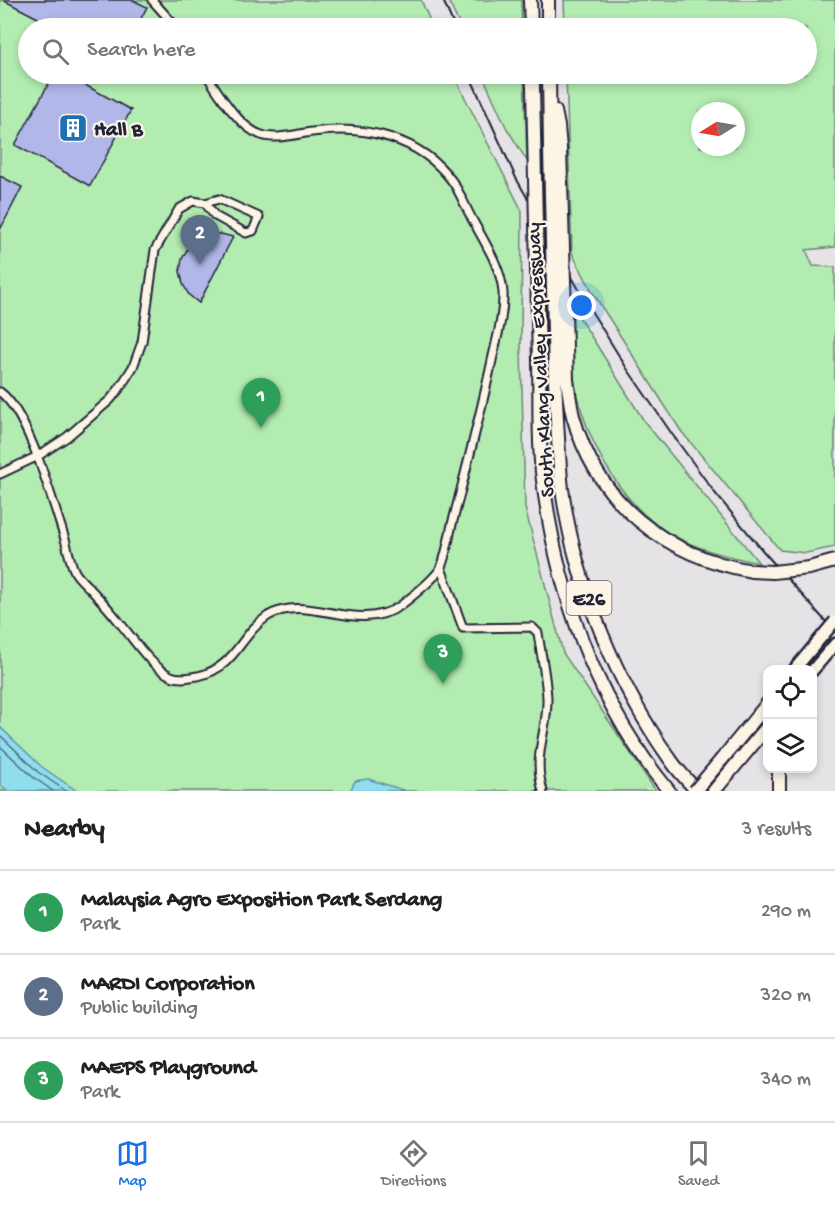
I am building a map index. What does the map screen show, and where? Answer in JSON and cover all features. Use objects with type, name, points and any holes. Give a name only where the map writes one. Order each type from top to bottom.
[{"type":"highway","points":[[530,0],[531,18]]},
{"type":"highway","points":[[548,0],[548,18]]},
{"type":"highway","name":"South Klang Valley Expressway","points":[[533,84],[542,470],[555,548],[571,610],[585,649],[612,706],[641,754],[669,791]]},
{"type":"highway","name":"South Klang Valley Expressway","points":[[549,84],[555,148],[563,492],[572,543],[598,623],[631,697],[671,760],[696,791]]},
{"type":"highway","points":[[561,380],[588,455],[611,494],[632,515],[674,546],[719,564],[752,571],[773,572],[809,568],[835,561]]},
{"type":"highway","points":[[696,791],[763,709]]},
{"type":"highway","points":[[714,791],[763,732]]},
{"type":"highway","points":[[778,773],[779,791]]},
{"type":"main road","points":[[797,665],[835,621]]},
{"type":"main road","points":[[817,666],[835,644]]},
{"type":"street","points":[[152,0],[168,18]]},
{"type":"street","points":[[0,392],[16,410],[38,456],[75,573],[110,610],[153,662],[161,670],[177,678],[215,672],[257,626],[278,611],[298,609],[354,617],[384,614],[411,597],[441,568],[478,425],[502,317],[502,285],[495,263],[453,182],[417,148],[400,140],[363,131],[332,130],[262,136],[249,129],[238,118],[213,84]]},
{"type":"street","points":[[0,474],[38,456],[67,437],[110,400],[119,389],[133,367],[142,342],[155,250],[178,210],[193,201],[206,203],[219,199],[259,217],[253,231],[246,233],[216,216],[206,203]]},
{"type":"street","points":[[441,568],[463,628],[531,627],[538,633],[547,699],[538,753],[543,791]]},
{"type":"green space","points":[[0,0],[421,0],[429,18],[18,18],[18,84],[458,84],[522,211],[521,348],[525,508],[563,653],[656,791],[0,791]]},
{"type":"green space","points":[[448,0],[521,0],[522,18],[456,18]]},
{"type":"green space","points":[[564,0],[835,0],[835,247],[806,250],[813,266],[835,267],[835,547],[806,553],[780,550],[681,431],[593,293],[572,253],[566,84],[817,84],[817,18],[565,18]]},
{"type":"green space","points":[[487,84],[524,84],[527,161],[506,127]]},
{"type":"green space","points":[[573,307],[644,421],[759,563],[689,544],[660,527],[625,494],[599,453],[581,407],[573,367]]},
{"type":"water","points":[[0,727],[42,767],[77,791],[9,791],[0,785]]},
{"type":"water","points":[[368,779],[406,791],[350,791],[355,781]]},
{"type":"building","points":[[3,0],[133,0],[147,7],[141,18],[38,18]]},
{"type":"building","name":"Hall B","points":[[49,84],[83,84],[131,110],[90,186],[15,145]]},
{"type":"building","points":[[0,176],[22,187],[0,230]]},
{"type":"building","points":[[209,234],[233,237],[199,303],[189,295],[180,271],[182,259],[188,248],[197,239]]},
{"type":"railway","points":[[443,0],[451,18]]},
{"type":"railway","points":[[474,84],[516,178],[590,309],[626,367],[715,493],[835,632]]},
{"type":"place","name":"Hall B","points":[[73,128]]},
{"type":"place","name":"MARDI Corporation","points":[[200,265]]},
{"type":"place","name":"Malaysia Agro Exposition Park Serdang","points":[[261,428]]},
{"type":"place","name":"MAEPS Playground","points":[[443,684]]}]
